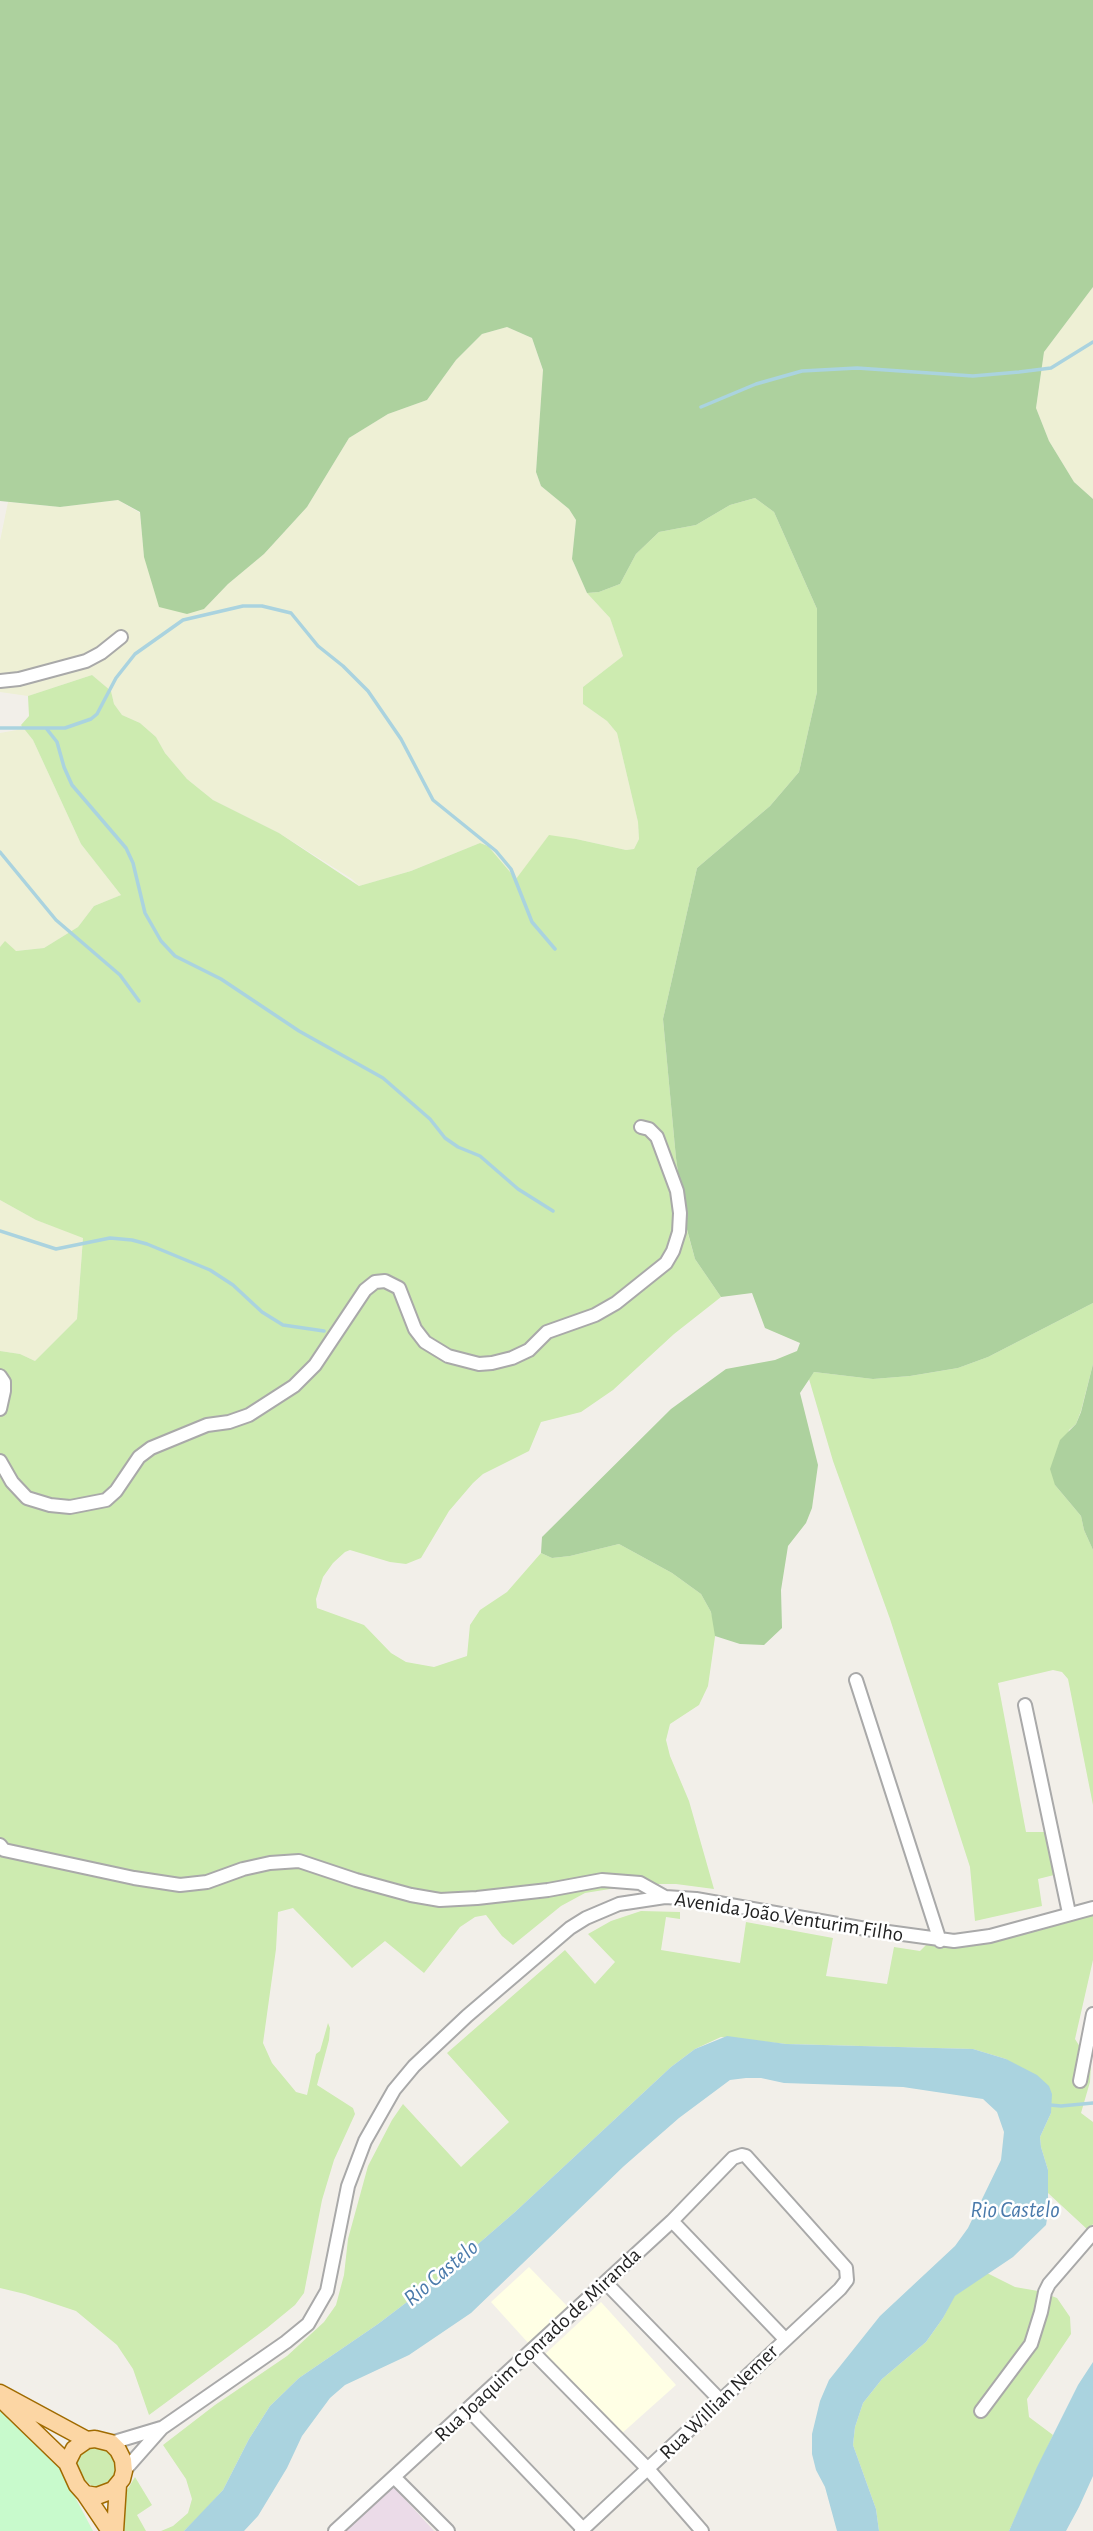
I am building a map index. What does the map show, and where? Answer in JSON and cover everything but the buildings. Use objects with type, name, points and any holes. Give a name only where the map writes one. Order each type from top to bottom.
[{"type":"main road","points":[[0,2395],[87,2440]]},
{"type":"main road","points":[[0,2395],[67,2463],[77,2485],[113,2531]]},
{"type":"main road","points":[[67,2463],[74,2449],[87,2440],[111,2443],[118,2451],[123,2460],[113,2531]]},
{"type":"main road","points":[[85,2494],[103,2495],[121,2478]]},
{"type":"street","points":[[0,681],[19,679],[86,661],[101,653],[121,636]]},
{"type":"street","points":[[0,1461],[12,1482],[27,1497],[50,1505],[70,1507],[106,1500],[116,1491],[139,1457],[151,1448],[207,1425],[229,1422],[249,1415],[293,1386],[315,1365],[365,1290],[375,1282],[392,1282],[399,1288],[415,1329],[425,1342],[448,1356],[479,1364],[512,1358],[529,1350],[547,1332],[595,1315],[616,1303],[666,1264],[673,1251],[679,1232],[677,1191],[657,1137],[649,1129],[641,1127]]},
{"type":"street","points":[[0,1376],[4,1382],[4,1391],[0,1409]]},
{"type":"street","points":[[856,1679],[940,1941]]},
{"type":"street","points":[[1025,1705],[1069,1913]]},
{"type":"street","points":[[0,1845],[4,1850],[134,1878],[180,1885],[207,1882],[270,1863],[299,1861],[411,1895],[440,1900],[513,1894],[602,1880],[640,1883],[665,1897]]},
{"type":"street","name":"Avenida João Venturim Filho","points":[[121,2478],[162,2428],[286,2342],[313,2317],[327,2291],[348,2186],[365,2141],[394,2091],[414,2066],[467,2016],[570,1928],[586,1918],[620,1904],[665,1897],[732,1905],[940,1941],[990,1936],[1093,1908]]},
{"type":"street","points":[[1080,2081],[1093,2014]]},
{"type":"street","name":"Rua Joaquim Conrado de Miranda","points":[[335,2531],[606,2283],[737,2156],[746,2156],[846,2268]]},
{"type":"street","points":[[672,2221],[785,2339]]},
{"type":"street","points":[[981,2411],[1031,2344],[1049,2284],[1093,2233]]},
{"type":"street","name":"Rua Willian Nemer","points":[[582,2530],[840,2289],[847,2280],[846,2268]]},
{"type":"street","points":[[606,2283],[720,2400]]},
{"type":"street","points":[[532,2351],[648,2469],[702,2531]]},
{"type":"street","points":[[469,2410],[582,2530]]},
{"type":"street","name":"Avenida João Venturim Filho","points":[[111,2443],[162,2428]]},
{"type":"street","points":[[394,2477],[448,2531]]},
{"type":"shaded area","points":[[1093,287],[1093,499],[1074,482],[1049,441],[1036,408],[1044,352]]},
{"type":"shaded area","points":[[507,327],[532,338],[543,371],[536,472],[541,486],[569,509],[576,520],[572,559],[587,593],[610,618],[623,656],[583,687],[583,704],[607,721],[617,733],[638,822],[639,839],[634,849],[626,850],[576,839],[516,879],[488,846],[480,843],[411,871],[359,886],[279,833],[213,800],[187,779],[165,753],[156,737],[140,723],[122,715],[114,704],[111,691],[92,675],[28,696],[0,692],[0,541],[8,502],[60,507],[118,500],[140,513],[144,557],[204,609],[228,584],[264,554],[307,507],[349,438],[388,414],[427,400],[456,360],[482,334]]},
{"type":"shaded area","points":[[21,725],[33,740],[81,844],[121,895],[94,906],[78,927],[44,948],[15,951],[0,947],[0,733],[17,730]]},
{"type":"shaded area","points":[[0,1200],[36,1220],[83,1237],[77,1319],[35,1361],[20,1354],[0,1351]]},
{"type":"shaded area","points":[[529,2267],[569,2308],[530,2345],[491,2302]]},
{"type":"shaded area","points":[[601,2302],[676,2385],[620,2435],[544,2355]]},
{"type":"shaded area","points":[[393,2486],[434,2531],[345,2531]]},
{"type":"green space","points":[[0,0],[1093,0],[1093,287],[1044,352],[1036,408],[1049,441],[1074,482],[1093,499],[1093,1303],[988,1357],[958,1368],[873,1379],[814,1372],[800,1393],[818,1465],[812,1508],[806,1523],[788,1546],[781,1590],[782,1628],[764,1645],[740,1644],[715,1636],[711,1612],[701,1594],[672,1573],[619,1544],[570,1556],[552,1558],[541,1553],[542,1537],[671,1409],[726,1369],[775,1360],[797,1351],[800,1343],[765,1328],[752,1293],[721,1297],[695,1259],[685,1222],[676,1158],[663,1019],[697,868],[770,806],[799,772],[817,692],[817,609],[774,512],[755,498],[730,505],[696,525],[659,532],[636,554],[620,584],[599,592],[587,593],[572,559],[576,520],[569,509],[541,486],[536,472],[543,370],[532,338],[507,327],[482,334],[456,360],[427,400],[388,414],[349,438],[307,507],[264,554],[228,584],[204,609],[187,614],[159,607],[144,557],[140,512],[118,500],[60,507],[0,501]]},
{"type":"green space","points":[[755,498],[774,512],[817,609],[817,692],[799,772],[770,806],[697,868],[663,1019],[685,1223],[695,1259],[721,1297],[674,1334],[613,1390],[581,1412],[541,1422],[529,1451],[483,1474],[473,1483],[449,1511],[421,1558],[406,1564],[350,1550],[333,1563],[323,1577],[316,1599],[317,1608],[364,1625],[391,1653],[406,1662],[434,1667],[467,1656],[470,1625],[480,1610],[507,1592],[541,1553],[552,1558],[570,1556],[619,1544],[672,1573],[701,1594],[711,1612],[716,1630],[708,1686],[699,1705],[670,1724],[666,1740],[689,1801],[714,1889],[676,1884],[641,1884],[585,1893],[561,1906],[513,1945],[502,1936],[486,1915],[475,1917],[460,1927],[424,1973],[385,1941],[352,1968],[293,1908],[278,1912],[276,1949],[263,2043],[272,2063],[296,2092],[307,2095],[316,2054],[320,2051],[328,2023],[329,2040],[317,2085],[353,2108],[355,2114],[334,2160],[322,2200],[304,2293],[295,2305],[267,2328],[149,2415],[133,2369],[117,2345],[76,2311],[0,2288],[0,1351],[20,1354],[35,1361],[77,1319],[83,1238],[36,1220],[0,1200],[0,947],[5,941],[16,951],[44,948],[78,927],[94,906],[121,895],[81,844],[33,740],[21,725],[29,716],[28,696],[92,675],[111,691],[114,704],[122,715],[140,723],[156,737],[165,753],[187,779],[213,800],[279,833],[359,886],[411,871],[480,843],[488,846],[516,879],[549,835],[626,850],[634,849],[639,839],[638,822],[617,733],[607,721],[583,704],[583,687],[623,656],[610,618],[587,593],[599,592],[620,584],[636,554],[659,532],[696,525],[730,505]]},
{"type":"green space","points":[[1093,1303],[1093,1364],[1081,1411],[1076,1424],[1069,1430],[1055,1485],[1081,1516],[1093,1550],[1093,1805],[1068,1679],[1062,1672],[1053,1670],[998,1683],[1026,1832],[1053,1832],[1062,1873],[1038,1879],[1042,1906],[975,1921],[970,1867],[890,1619],[833,1461],[809,1379],[814,1372],[873,1379],[958,1368],[988,1357]]},
{"type":"green space","points":[[1093,1364],[1093,1550],[1081,1516],[1055,1485],[1050,1469],[1060,1440],[1076,1424],[1081,1412]]},
{"type":"green space","points":[[641,1911],[680,1912],[680,1919],[666,1917],[661,1950],[740,1963],[746,1922],[833,1938],[826,1976],[887,1984],[894,1947],[920,1951],[931,1940],[960,1940],[1093,1912],[1093,1960],[1075,2039],[1091,2064],[1090,2082],[1081,2113],[1093,2122],[1093,2224],[1088,2230],[1048,2193],[1048,2170],[1040,2137],[1051,2113],[1006,2059],[973,2049],[786,2044],[721,2037],[695,2049],[671,2067],[515,2212],[440,2277],[378,2324],[299,2378],[270,2406],[249,2439],[223,2490],[184,2531],[161,2531],[173,2526],[188,2513],[192,2499],[186,2479],[163,2445],[215,2405],[287,2356],[324,2322],[336,2305],[344,2275],[348,2239],[368,2166],[403,2104],[461,2167],[509,2122],[447,2053],[565,1950],[595,1984],[615,1962],[588,1934],[611,1921]]},
{"type":"green space","points":[[987,2273],[1015,2287],[1057,2298],[1070,2317],[1071,2334],[1027,2399],[1029,2417],[1053,2435],[1009,2531],[879,2531],[876,2509],[853,2445],[855,2427],[863,2403],[882,2379],[926,2342],[954,2296]]},
{"type":"green space","points":[[0,2407],[8,2412],[59,2467],[93,2531],[0,2531]]},
{"type":"green space","points":[[86,2445],[109,2450],[115,2459],[117,2474],[112,2482],[98,2488],[93,2487],[78,2474],[74,2459]]},
{"type":"green space","points":[[135,2477],[152,2505],[137,2515],[146,2531],[124,2531],[126,2492]]},
{"type":"water","name":"Rio Castelo","points":[[727,2036],[786,2044],[973,2049],[1006,2059],[1037,2075],[1049,2086],[1052,2094],[1051,2113],[1040,2137],[1048,2170],[1046,2225],[1013,2257],[955,2296],[926,2342],[882,2379],[863,2403],[855,2427],[853,2445],[876,2509],[879,2531],[837,2531],[825,2487],[816,2470],[812,2454],[812,2434],[820,2401],[829,2380],[880,2316],[955,2246],[968,2228],[1001,2160],[1004,2132],[997,2112],[983,2099],[903,2087],[784,2083],[746,2078],[730,2080],[679,2118],[624,2166],[471,2313],[409,2355],[345,2385],[330,2398],[302,2436],[287,2468],[258,2516],[244,2531],[184,2531],[223,2490],[249,2439],[270,2406],[299,2378],[378,2324],[440,2277],[515,2212],[671,2067],[695,2049]]},
{"type":"water","points":[[1093,2362],[1093,2476],[1079,2507],[1066,2531],[1009,2531],[1037,2467],[1078,2385]]},
{"type":"waterway","points":[[701,407],[756,384],[802,371],[857,368],[973,376],[1019,372],[1051,368],[1093,342]]},
{"type":"waterway","points":[[0,728],[65,728],[91,719],[97,714],[116,678],[135,654],[183,620],[243,606],[262,606],[291,613],[318,646],[368,691],[401,739],[433,800],[496,851],[511,869],[532,922],[555,949]]},
{"type":"waterway","points":[[46,728],[57,742],[72,785],[126,848],[133,863],[145,913],[161,941],[175,956],[221,979],[299,1031],[383,1078],[430,1119],[445,1138],[480,1156],[518,1189],[553,1211]]},
{"type":"waterway","points":[[0,852],[56,920],[120,975],[139,1001]]},
{"type":"waterway","points":[[0,1231],[56,1249],[110,1238],[147,1244],[210,1270],[233,1285],[262,1312],[283,1325],[324,1331]]},
{"type":"waterway","points":[[1050,2105],[1093,2103]]}]
